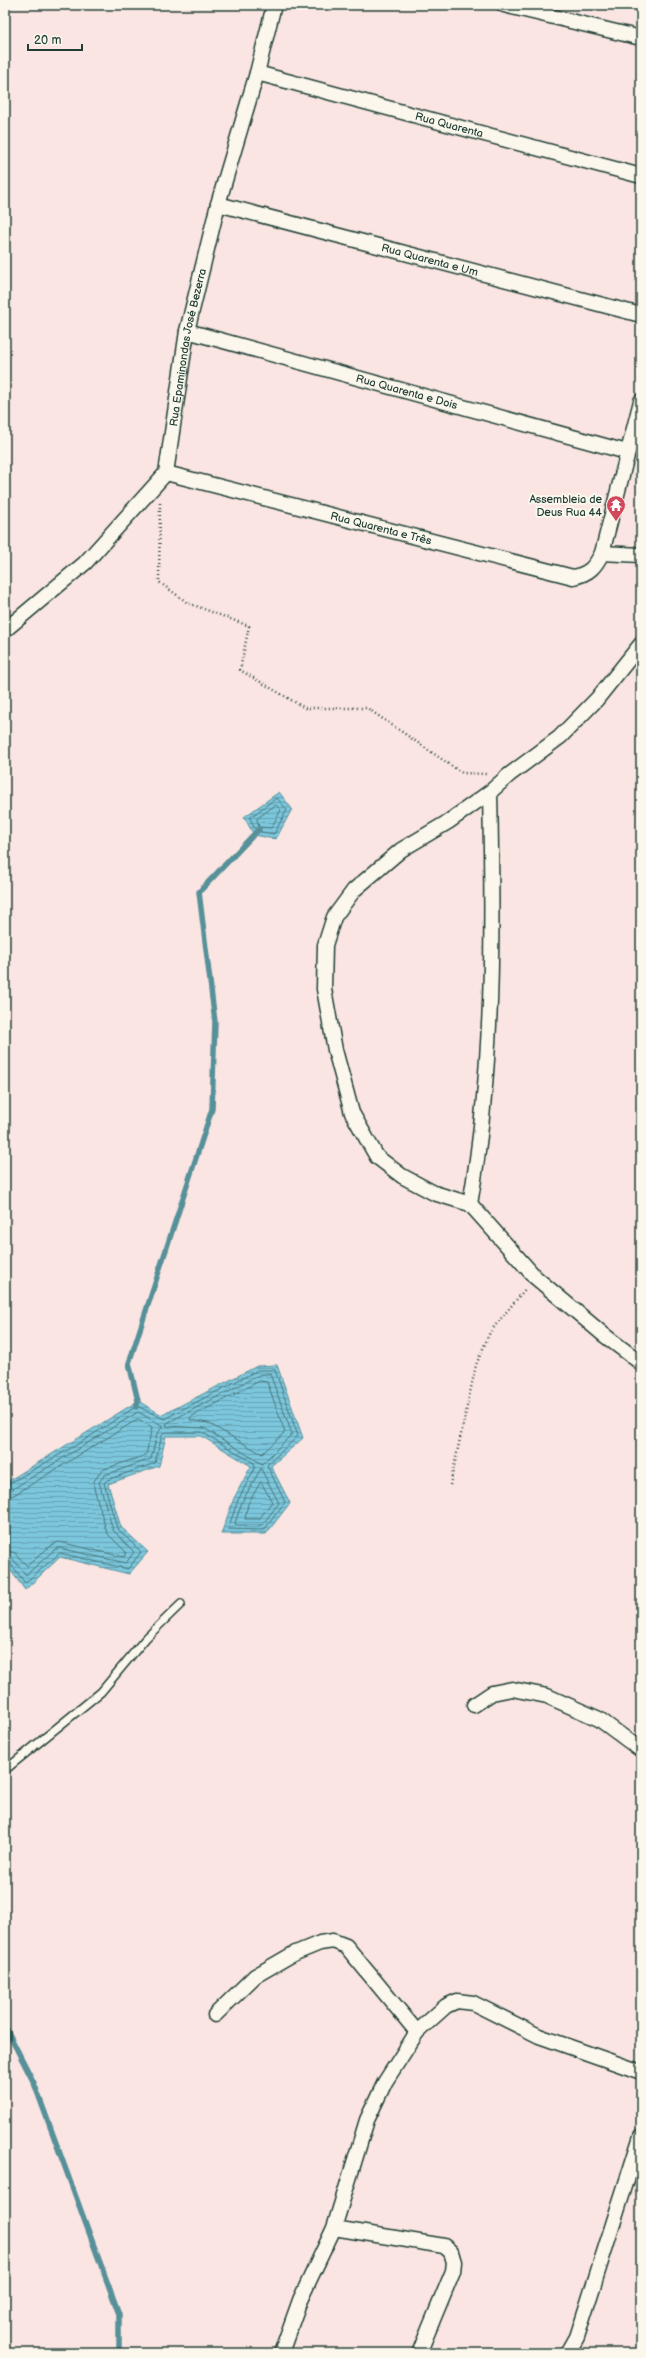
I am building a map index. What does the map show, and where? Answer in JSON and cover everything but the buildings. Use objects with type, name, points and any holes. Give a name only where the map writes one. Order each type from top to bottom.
[{"type":"street","name":"Rua Epaminondas José Bezerra","points":[[166,473],[186,330],[218,204],[257,73],[274,5]]},
{"type":"street","points":[[504,5],[641,38]]},
{"type":"street","name":"Rua Quarenta","points":[[257,73],[641,176]]},
{"type":"street","name":"Rua Quarenta e Um","points":[[218,204],[641,315]]},
{"type":"street","name":"Rua Quarenta e Dois","points":[[186,330],[627,452]]},
{"type":"street","points":[[641,401],[602,553],[641,555]]},
{"type":"street","points":[[5,630],[85,563],[166,473]]},
{"type":"street","name":"Rua Quarenta e Três","points":[[166,473],[551,573],[573,577],[584,575],[594,568],[602,553]]},
{"type":"street","points":[[641,644],[597,699],[560,737],[509,775],[490,792],[448,822],[401,850],[354,890],[334,917],[325,945],[324,989],[335,1050],[352,1113],[377,1157],[402,1176],[434,1193],[470,1204],[534,1276],[604,1335],[641,1363]]},
{"type":"street","points":[[470,1204],[479,1150],[490,1013],[493,945],[490,792]]},
{"type":"street","points":[[474,1705],[492,1694],[512,1689],[547,1696],[599,1720],[641,1750]]},
{"type":"street","points":[[214,2015],[255,1976],[293,1954],[320,1943],[332,1941],[346,1946],[417,2032]]},
{"type":"street","points":[[281,2353],[300,2300],[334,2228],[367,2120],[385,2082],[417,2032],[446,2006],[457,2001],[473,2003],[539,2036],[641,2072]]},
{"type":"street","points":[[568,2353],[577,2337],[641,2136]]},
{"type":"street","points":[[334,2228],[422,2241],[444,2246],[451,2252],[454,2262],[453,2271],[420,2351]]},
{"type":"lane","points":[[5,1770],[101,1692],[146,1638],[181,1604]]},
{"type":"path","points":[[160,501],[159,582],[188,602],[249,626],[240,670],[304,708],[367,708],[462,773],[509,775]]},
{"type":"path","points":[[450,1485],[476,1365],[490,1332],[534,1276]]},
{"type":"water","points":[[279,792],[292,809],[276,839],[254,835],[244,817]]},
{"type":"water","points":[[277,1365],[303,1438],[271,1466],[290,1503],[266,1534],[221,1534],[234,1498],[251,1466],[201,1436],[166,1436],[159,1466],[108,1484],[121,1527],[148,1552],[129,1574],[60,1557],[25,1590],[5,1563],[5,1483],[138,1401],[162,1415],[257,1366]]},
{"type":"waterway","points":[[136,1407],[138,1401],[129,1363],[212,1109],[215,1022],[199,892],[259,829]]},
{"type":"waterway","points":[[5,2026],[34,2083],[119,2314],[119,2353]]},
{"type":"place","name":"Assembleia de Deus Rua 44","points":[[616,522]]}]
